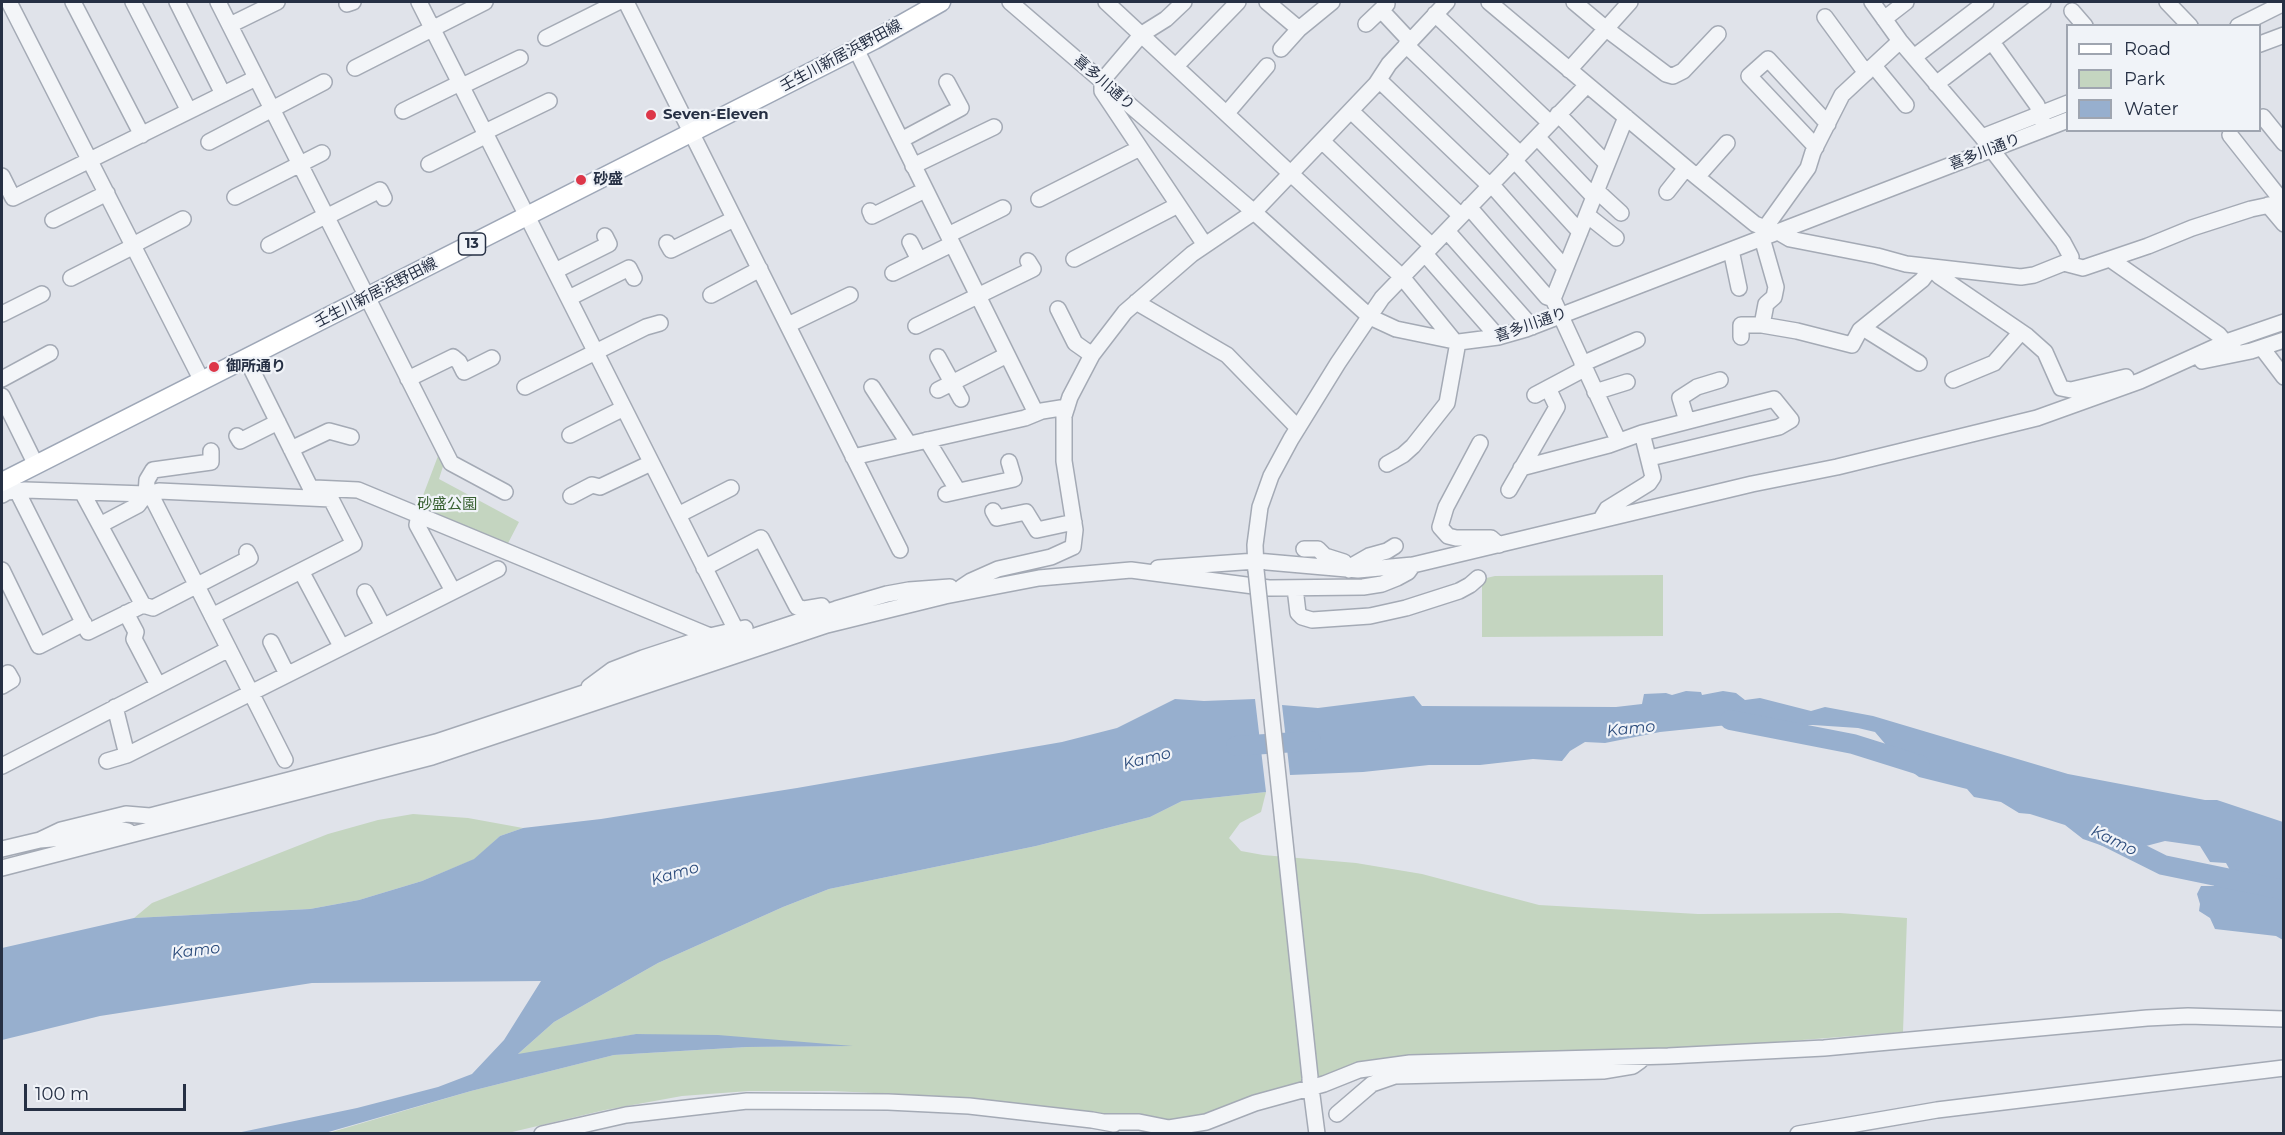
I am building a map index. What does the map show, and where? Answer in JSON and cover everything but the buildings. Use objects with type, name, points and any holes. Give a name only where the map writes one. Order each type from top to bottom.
[{"type":"main road","name":"壬生川新居浜野田線","points":[[12,489],[36,465],[692,133],[856,49],[941,2]]},
{"type":"street","points":[[9,2],[21,11],[94,159],[106,193],[202,381]]},
{"type":"street","points":[[73,2],[142,135]]},
{"type":"street","points":[[133,2],[189,111]]},
{"type":"street","points":[[177,2],[223,94]]},
{"type":"street","points":[[218,2],[450,463],[505,492]]},
{"type":"street","points":[[230,26],[277,2]]},
{"type":"street","points":[[420,2],[736,630]]},
{"type":"street","points":[[355,68],[485,2]]},
{"type":"street","points":[[546,38],[618,2]]},
{"type":"street","points":[[626,2],[900,550]]},
{"type":"street","name":"喜多川通り","points":[[1010,2],[1254,212],[1370,317],[1396,329],[1456,342],[1498,338],[1532,327],[1731,250],[2042,122],[2066,120]]},
{"type":"street","points":[[1106,2],[1402,277],[1456,342],[1448,403],[1413,446],[1387,464]]},
{"type":"street","points":[[1184,2],[1166,19],[1142,34],[1102,81],[1102,91],[1205,245]]},
{"type":"street","points":[[1176,66],[1238,2]]},
{"type":"street","points":[[1267,2],[1299,29]]},
{"type":"street","points":[[1281,48],[1299,29],[1332,2]]},
{"type":"street","points":[[40,840],[61,830],[105,819],[126,814],[150,816],[436,742],[836,609],[909,590],[962,590],[998,568],[1051,557],[1066,551],[1075,542],[1064,461],[1064,416],[1092,355],[1120,317],[1136,302],[1205,245],[1254,212],[1351,111],[1379,80],[1389,64],[1447,2]]},
{"type":"street","points":[[1489,2],[1755,224],[1768,233],[1790,239],[1931,268],[2021,277],[2069,263],[2083,268],[2192,228],[2278,203]]},
{"type":"street","points":[[1574,2],[1605,28],[1666,74],[1672,76],[1683,71],[1718,34]]},
{"type":"street","points":[[1569,70],[1627,2]]},
{"type":"street","points":[[1872,2],[1900,41],[1986,144],[2063,243],[2071,257],[2069,263]]},
{"type":"street","points":[[1884,19],[1906,2]]},
{"type":"street","points":[[1914,57],[1986,2]]},
{"type":"street","points":[[1936,84],[2043,2]]},
{"type":"street","points":[[2167,2],[2188,24]]},
{"type":"street","points":[[2242,24],[2283,3]]},
{"type":"street","points":[[1366,24],[1384,7],[1408,43],[1517,158],[1580,232]]},
{"type":"street","points":[[2072,11],[2083,24]]},
{"type":"street","points":[[1435,14],[1607,164]]},
{"type":"street","points":[[1825,18],[1870,69],[1906,105]]},
{"type":"street","points":[[2261,43],[2283,35]]},
{"type":"street","points":[[1762,325],[1766,304],[1774,297],[1776,287],[1768,233],[1808,168],[1842,95],[1900,41]]},
{"type":"street","points":[[1992,42],[2037,105],[2042,122],[2066,104]]},
{"type":"street","points":[[856,49],[1036,412]]},
{"type":"street","points":[[403,111],[520,58]]},
{"type":"street","points":[[1816,147],[1749,76],[1768,59],[1828,124]]},
{"type":"street","points":[[1227,113],[1267,66]]},
{"type":"street","points":[[2,176],[13,198],[256,78]]},
{"type":"street","points":[[1379,80],[1490,185],[1565,268]]},
{"type":"street","points":[[209,142],[324,82]]},
{"type":"street","points":[[901,140],[961,108],[947,82]]},
{"type":"street","points":[[1317,1134],[1256,565],[1255,545],[1260,507],[1271,476],[1298,428],[1382,298],[1587,85]]},
{"type":"street","points":[[429,164],[549,101]]},
{"type":"street","points":[[1351,111],[1465,211],[1547,297],[1553,299]]},
{"type":"street","points":[[1618,440],[1553,299],[1626,117]]},
{"type":"street","points":[[2262,117],[2283,143]]},
{"type":"street","points":[[914,166],[994,127]]},
{"type":"street","points":[[2230,135],[2278,203],[2283,225]]},
{"type":"street","points":[[1537,137],[1595,193],[1620,213]]},
{"type":"street","points":[[1322,141],[1428,250],[1498,338]]},
{"type":"street","points":[[1667,192],[1727,143]]},
{"type":"street","points":[[1039,199],[1140,148]]},
{"type":"street","points":[[235,196],[322,153]]},
{"type":"street","points":[[269,245],[380,190],[384,198]]},
{"type":"street","points":[[870,210],[872,216],[925,190]]},
{"type":"street","points":[[53,220],[106,193]]},
{"type":"street","points":[[1074,259],[1178,205]]},
{"type":"street","points":[[893,273],[919,260],[1004,208]]},
{"type":"street","points":[[1587,215],[1616,238]]},
{"type":"street","points":[[71,278],[183,219]]},
{"type":"street","points":[[667,243],[671,250],[735,219]]},
{"type":"street","points":[[1447,231],[1532,327]]},
{"type":"street","points":[[555,271],[609,244],[605,236]]},
{"type":"street","points":[[910,242],[919,260]]},
{"type":"street","points":[[1731,250],[1739,288]]},
{"type":"street","points":[[2110,259],[2219,335],[2231,346],[2262,348],[2283,335]]},
{"type":"street","points":[[916,326],[1033,269],[1028,261]]},
{"type":"street","points":[[569,298],[629,268],[634,278]]},
{"type":"street","points":[[1741,337],[1741,325],[1762,325],[1852,345],[1863,328],[1922,280],[1931,268]]},
{"type":"street","points":[[1931,268],[1939,276],[2021,332],[2045,352],[2061,388]]},
{"type":"street","points":[[711,295],[760,269]]},
{"type":"street","points":[[2,314],[42,294]]},
{"type":"street","points":[[788,326],[850,295]]},
{"type":"street","points":[[1136,302],[1227,355],[1298,428]]},
{"type":"street","points":[[1058,309],[1075,343],[1092,355]]},
{"type":"street","points":[[2,868],[432,757],[827,625],[962,590],[1039,578],[1131,570],[1256,565],[1349,570],[1413,564],[1601,519],[1837,467],[2016,423],[2083,402],[2165,370],[2226,342],[2283,322]]},
{"type":"street","points":[[525,387],[646,327],[660,323]]},
{"type":"street","points":[[1863,328],[1919,363]]},
{"type":"street","points":[[1953,380],[1994,363],[2021,332]]},
{"type":"street","points":[[1509,490],[1557,407],[1541,391],[1637,340]]},
{"type":"street","points":[[2061,388],[2071,390],[2165,370],[2262,348],[2283,340]]},
{"type":"street","points":[[2262,348],[2283,377]]},
{"type":"street","points":[[2,379],[50,353]]},
{"type":"street","points":[[938,390],[1007,355]]},
{"type":"street","points":[[408,379],[453,357],[459,362],[464,372],[492,358]]},
{"type":"street","points":[[938,357],[961,399]]},
{"type":"street","points":[[212,616],[354,544],[331,499],[314,492],[310,487],[246,358]]},
{"type":"street","points":[[1687,422],[1680,398],[1697,387],[1720,380]]},
{"type":"street","points":[[1595,392],[1627,382]]},
{"type":"street","points":[[872,387],[909,444]]},
{"type":"street","points":[[2016,423],[2055,400],[2061,388]]},
{"type":"street","points":[[1521,468],[1609,445],[1642,433],[1774,399],[1791,420],[1779,427],[1650,458]]},
{"type":"street","points":[[2,400],[36,465]]},
{"type":"street","points":[[854,457],[1025,418],[1036,412],[1067,407]]},
{"type":"street","points":[[570,435],[624,408]]},
{"type":"street","points":[[237,436],[240,441],[278,422]]},
{"type":"street","points":[[291,449],[329,431],[351,437]]},
{"type":"street","points":[[1601,519],[1607,509],[1650,483],[1653,477],[1642,433]]},
{"type":"street","points":[[927,440],[952,492],[1014,479],[1009,462]]},
{"type":"street","points":[[1480,443],[1446,507],[1440,527],[1448,536],[1491,538],[1499,545]]},
{"type":"street","points":[[100,525],[138,505],[146,494],[147,480],[153,470],[211,462],[211,451]]},
{"type":"street","points":[[571,496],[592,485],[600,487],[651,463]]},
{"type":"street","points":[[2,503],[12,489]]},
{"type":"street","points":[[12,489],[88,632],[143,605],[153,608],[250,558],[247,552]]},
{"type":"street","points":[[2,495],[12,489],[146,494],[358,490],[418,519],[710,636]]},
{"type":"street","points":[[678,515],[731,489]]},
{"type":"street","points":[[82,492],[143,605]]},
{"type":"street","points":[[146,494],[153,501],[197,585],[285,760]]},
{"type":"street","points":[[993,511],[997,518],[1026,512],[1037,530],[1074,522]]},
{"type":"street","points":[[418,519],[453,591]]},
{"type":"street","points":[[704,568],[761,538],[797,606],[804,609],[828,606],[836,609]]},
{"type":"street","points":[[1349,570],[1370,556],[1395,546]]},
{"type":"street","points":[[1304,549],[1318,549],[1325,556],[1344,562],[1349,570]]},
{"type":"street","points":[[1131,570],[1249,586],[1337,589],[1382,584],[1408,572],[1413,564]]},
{"type":"street","points":[[107,761],[126,755],[498,569]]},
{"type":"street","points":[[2,570],[39,646],[84,623]]},
{"type":"street","points":[[301,571],[341,646]]},
{"type":"street","points":[[1295,588],[1298,613],[1312,620],[1370,616],[1406,608],[1459,591],[1478,578]]},
{"type":"street","points":[[365,592],[383,626]]},
{"type":"street","points":[[126,613],[136,632],[134,639],[158,685]]},
{"type":"street","points":[[580,694],[612,670],[710,636],[762,625],[786,625]]},
{"type":"street","points":[[271,642],[287,674]]},
{"type":"street","points":[[2,766],[229,649]]},
{"type":"street","points":[[115,708],[126,755]]},
{"type":"street","points":[[2,849],[40,840],[120,829],[139,834]]},
{"type":"street","points":[[542,1134],[626,1115],[747,1101],[877,1102],[969,1106],[1104,1122],[1139,1122],[1168,1128],[1206,1122],[1255,1103],[1311,1088],[1359,1070],[1410,1063],[1647,1057],[1824,1047],[2147,1018],[2188,1016],[2283,1019]]},
{"type":"street","points":[[1337,1114],[1372,1084],[1395,1076],[1603,1071],[1633,1066],[1647,1057]]},
{"type":"street","points":[[1798,1134],[1936,1110],[2283,1068]]},
{"type":"street","points":[[1104,1122],[1146,1134]]},
{"type":"green space","name":"砂盛公園","points":[[438,456],[445,460],[439,479],[519,522],[504,551],[416,514]]},
{"type":"green space","points":[[1663,575],[1663,636],[1482,637],[1482,579],[1495,576]]},
{"type":"green space","points":[[1266,792],[1261,812],[1240,823],[1229,838],[1241,851],[1356,863],[1422,874],[1539,905],[1698,914],[1840,913],[1907,918],[1903,1032],[1322,1078],[1203,1118],[1166,1123],[957,1097],[832,1091],[749,1091],[682,1096],[605,1110],[508,1133],[325,1134],[471,1091],[614,1055],[747,1047],[843,1046],[637,1034],[517,1055],[554,1022],[658,963],[829,889],[1036,846],[1150,817],[1182,801]]},
{"type":"green space","points":[[413,814],[468,818],[523,828],[500,836],[475,859],[422,881],[359,900],[310,909],[134,918],[152,903],[328,834],[378,820]]},
{"type":"water","points":[[1686,691],[1701,692],[1702,695],[1723,691],[1736,693],[1745,700],[1760,698],[1811,711],[1825,707],[1873,716],[2068,774],[2205,800],[2217,800],[2283,822],[2283,940],[2276,936],[2215,929],[2210,918],[2199,911],[2200,904],[2197,894],[2201,886],[2214,886],[2214,880],[2225,883],[2231,872],[2226,863],[2210,862],[2200,846],[2165,841],[2146,846],[2103,846],[2083,839],[2065,825],[2030,814],[2019,813],[2001,802],[1974,797],[1967,789],[1919,777],[1904,766],[1875,732],[1858,728],[1813,725],[1728,725],[1660,732],[1605,743],[1585,742],[1570,751],[1562,761],[1533,759],[1480,765],[1429,765],[1363,772],[1290,775],[1282,705],[1318,708],[1414,696],[1422,706],[1616,707],[1642,704],[1644,694],[1672,695]]},
{"type":"water","points":[[1175,699],[1204,701],[1255,699],[1266,792],[1182,801],[1150,817],[1036,846],[829,889],[658,963],[554,1022],[518,1054],[636,1034],[718,1035],[853,1046],[747,1047],[614,1055],[471,1091],[325,1133],[232,1134],[357,1108],[438,1087],[472,1074],[504,1040],[541,981],[312,983],[100,1016],[2,1040],[2,948],[134,918],[310,909],[359,900],[422,881],[474,859],[500,836],[523,828],[601,819],[797,788],[1062,742],[1117,728]]},
{"type":"waterway","name":"Kamo","points":[[1730,720],[1853,744],[1920,765]]},
{"type":"waterway","name":"Kamo","points":[[1236,746],[1311,741]]},
{"type":"waterway","name":"Kamo","points":[[2101,834],[2163,865],[2284,890]]},
{"type":"place","name":"Seven-Eleven","points":[[651,115]]},
{"type":"place","name":"砂盛","points":[[581,180]]},
{"type":"place","name":"御所通り","points":[[214,367]]}]
